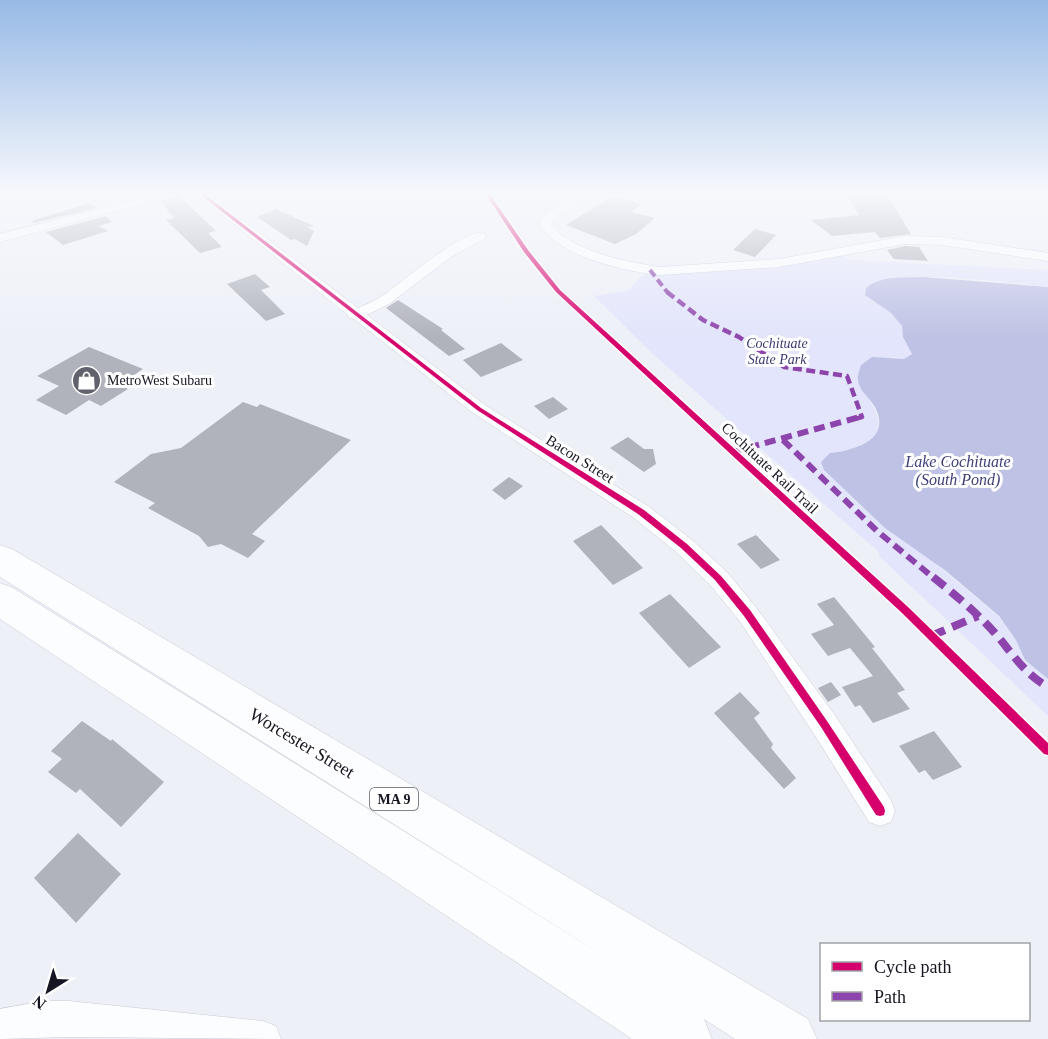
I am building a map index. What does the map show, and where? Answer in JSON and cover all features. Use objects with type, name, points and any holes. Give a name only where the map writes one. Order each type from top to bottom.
[{"type":"highway","name":"Worcester Street","points":[[0,559],[788,1039]]},
{"type":"highway","name":"MA 9","points":[[0,599],[683,1039]]},
{"type":"street","name":"Bacon Street","points":[[261,241],[479,409],[653,521],[702,563],[747,613],[831,733],[880,811]]},
{"type":"street","points":[[354,315],[384,301],[446,254],[470,241]]},
{"type":"street","points":[[567,241],[625,266],[650,270],[779,263],[895,241]]},
{"type":"street","points":[[949,241],[1048,257]]},
{"type":"street","points":[[0,1027],[44,1019],[69,1019],[263,1039]]},
{"type":"green space","name":"Cochituate State Park","points":[[843,255],[850,260],[1048,270],[1048,287],[926,277],[880,281],[866,288],[865,295],[891,313],[902,326],[903,337],[912,354],[904,359],[892,357],[862,390],[877,416],[879,426],[876,435],[859,446],[830,453],[824,470],[999,617],[1016,640],[1025,660],[1048,679],[1048,716],[878,555],[880,553],[655,356],[594,296],[627,291],[647,274],[782,266]]},
{"type":"water","name":"Lake Cochituate (South Pond)","points":[[923,277],[1048,287],[1048,679],[1025,660],[1016,640],[999,616],[946,571],[885,528],[824,470],[821,462],[830,453],[860,446],[875,435],[879,428],[879,418],[875,407],[859,383],[861,365],[872,357],[904,359],[912,354],[903,337],[902,326],[891,313],[865,295],[866,288],[886,279]]},
{"type":"building","points":[[58,241],[74,241],[63,245]]},
{"type":"building","points":[[188,241],[216,241],[222,247],[200,253]]},
{"type":"building","points":[[742,241],[770,241],[755,257],[733,250]]},
{"type":"building","points":[[905,246],[919,247],[928,261],[894,259],[887,250]]},
{"type":"building","points":[[255,274],[270,287],[261,290],[285,314],[266,321],[227,284]]},
{"type":"building","points":[[398,300],[443,329],[441,330],[465,349],[449,356],[386,308]]},
{"type":"building","points":[[501,343],[523,360],[481,377],[463,360]]},
{"type":"building","name":"MetroWest Subaru","points":[[89,347],[143,369],[119,385],[128,389],[101,406],[89,400],[66,415],[36,400],[59,386],[37,376]]},
{"type":"building","points":[[553,397],[568,409],[549,419],[534,406]]},
{"type":"building","points":[[243,402],[257,407],[260,404],[351,440],[252,534],[265,541],[248,558],[221,544],[208,547],[199,536],[148,508],[155,503],[114,482],[151,454],[181,448]]},
{"type":"building","points":[[628,437],[644,449],[653,449],[656,464],[644,472],[610,448]]},
{"type":"building","points":[[509,477],[523,486],[505,500],[492,490]]},
{"type":"building","points":[[601,525],[643,568],[613,585],[573,541]]},
{"type":"building","points":[[756,535],[780,560],[761,569],[737,544]]},
{"type":"building","points":[[670,594],[721,647],[689,668],[639,613]]},
{"type":"building","points":[[834,597],[875,647],[872,648],[905,690],[897,693],[910,709],[873,723],[860,705],[855,707],[842,687],[873,676],[850,648],[828,656],[811,634],[834,625],[817,604]]},
{"type":"building","points":[[831,682],[841,695],[828,702],[818,688]]},
{"type":"building","points":[[740,692],[760,713],[754,718],[773,744],[771,748],[796,778],[784,789],[714,713]]},
{"type":"building","points":[[82,721],[111,741],[112,739],[164,782],[121,827],[80,789],[76,793],[48,772],[62,759],[51,751]]},
{"type":"building","points":[[934,731],[962,767],[933,780],[925,770],[919,773],[899,746]]},
{"type":"building","points":[[78,833],[121,874],[76,923],[34,878]]},
{"type":"marked path","points":[[650,270],[671,297],[703,320],[739,337],[784,367],[847,376],[862,417],[732,452]]},
{"type":"marked path","points":[[783,440],[877,531],[955,595],[993,631],[1011,656],[1034,679],[1048,687]]},
{"type":"marked path","points":[[931,636],[978,616]]},
{"type":"cycle path","points":[[263,241],[479,409],[641,512],[684,546],[718,578],[747,613],[824,724],[880,811]]},
{"type":"cycle path","name":"Cochituate Rail Trail","points":[[520,241],[558,291],[905,610],[1048,750]]},
{"type":"place","name":"MetroWest Subaru","points":[[86,380]]}]
